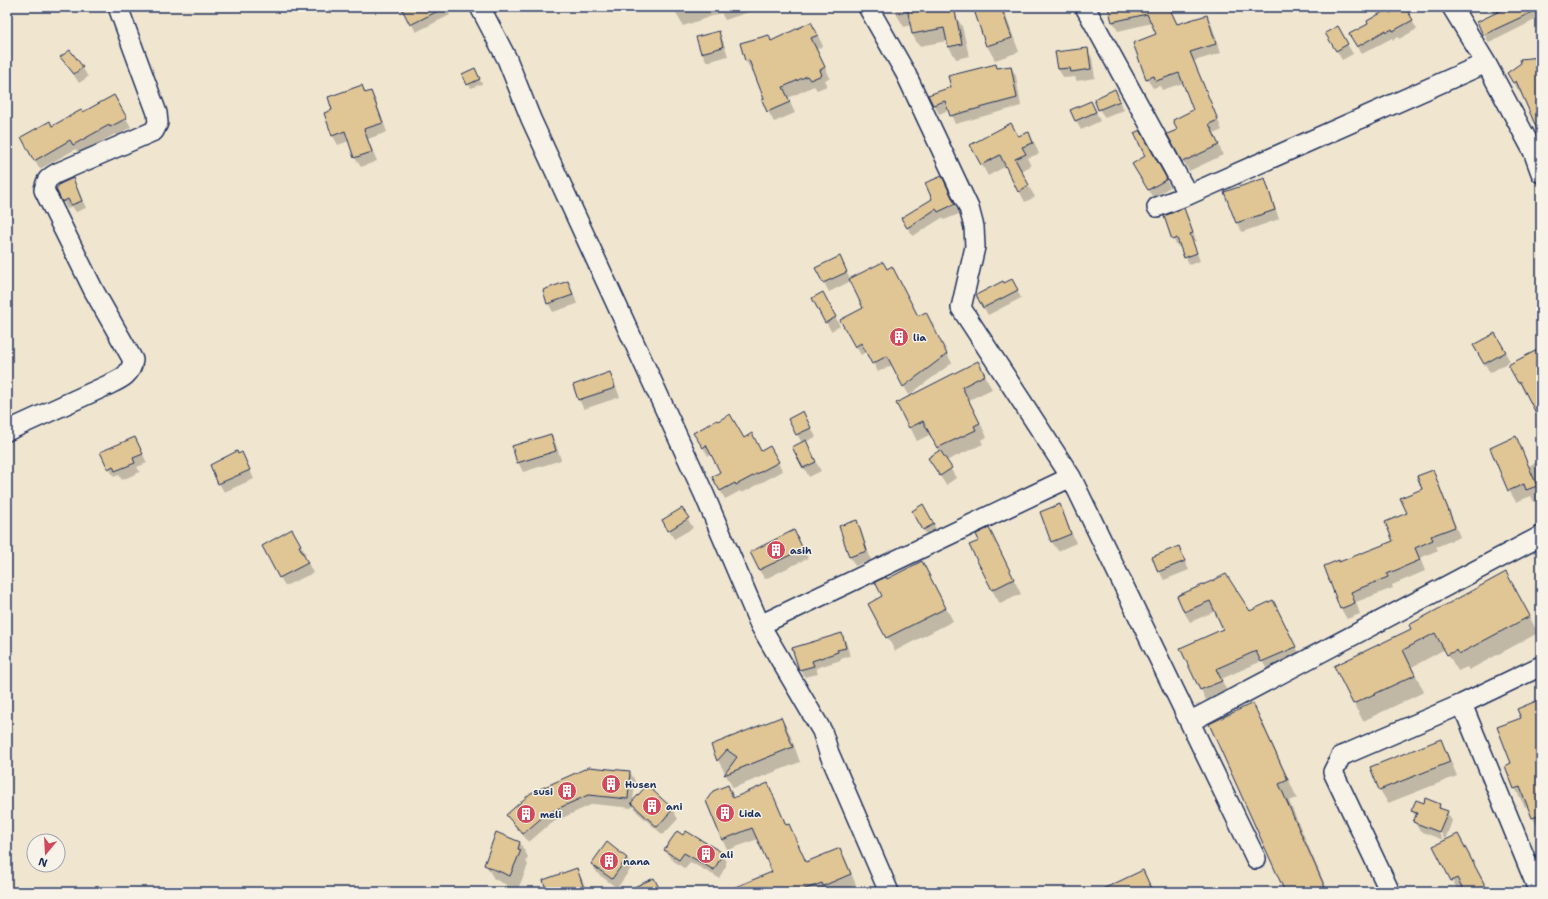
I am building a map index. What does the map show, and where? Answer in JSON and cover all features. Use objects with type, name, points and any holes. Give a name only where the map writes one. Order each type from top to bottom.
[{"type":"street","points":[[7,431],[124,377],[132,368],[133,360],[94,291],[44,190],[45,181],[52,175],[154,131],[158,123],[157,113],[118,7]]},
{"type":"street","points":[[480,7],[507,59],[531,119],[704,494],[760,625],[822,731],[829,753],[889,892]]},
{"type":"street","points":[[868,7],[905,72],[969,208],[974,227],[976,247],[962,308],[1071,477],[1191,721],[1256,859]]},
{"type":"street","points":[[1085,7],[1188,195]]},
{"type":"street","points":[[1452,7],[1537,150],[1541,173]]},
{"type":"street","points":[[1157,207],[1188,195],[1486,63]]},
{"type":"street","points":[[760,625],[1071,477]]},
{"type":"street","points":[[1191,721],[1541,536]]},
{"type":"street","points":[[1390,892],[1333,772],[1341,756],[1462,704],[1541,666]]},
{"type":"street","points":[[1462,704],[1540,892]]},
{"type":"building","points":[[401,7],[446,7],[410,25]]},
{"type":"building","points":[[907,7],[954,7],[962,44],[948,47],[944,28],[912,34]]},
{"type":"building","points":[[973,7],[1001,7],[1012,38],[986,46]]},
{"type":"building","points":[[1108,7],[1169,7],[1177,24],[1207,15],[1216,44],[1190,52],[1218,120],[1209,124],[1219,145],[1182,162],[1167,134],[1177,130],[1173,120],[1193,110],[1179,73],[1156,81],[1154,76],[1146,79],[1133,43],[1156,34],[1147,14],[1112,22]]},
{"type":"building","points":[[1400,7],[1405,7],[1413,20],[1393,31],[1392,29],[1387,32],[1386,30],[1357,47],[1349,34],[1368,24],[1367,21],[1388,9],[1390,13]]},
{"type":"building","points":[[1508,7],[1541,8],[1483,35],[1477,22]]},
{"type":"building","points":[[811,22],[818,35],[811,38],[825,67],[820,70],[822,75],[810,80],[807,76],[783,87],[790,102],[767,112],[762,100],[764,99],[749,60],[745,61],[740,43],[769,35],[771,41]]},
{"type":"building","points":[[1338,26],[1348,44],[1336,51],[1325,33]]},
{"type":"building","points":[[719,31],[723,47],[701,53],[696,37]]},
{"type":"building","points":[[1088,48],[1091,69],[1071,72],[1070,68],[1058,69],[1055,52]]},
{"type":"building","points":[[70,50],[83,67],[74,74],[60,57]]},
{"type":"building","points":[[1541,57],[1541,138],[1516,81],[1513,83],[1507,73],[1521,63],[1520,59]]},
{"type":"building","points":[[996,64],[997,68],[1011,66],[1017,98],[950,116],[945,101],[933,105],[928,95],[951,87],[948,76]]},
{"type":"building","points":[[475,68],[480,79],[467,85],[462,74]]},
{"type":"building","points":[[362,85],[365,93],[371,91],[383,123],[364,129],[372,152],[354,158],[345,131],[332,136],[324,113],[332,110],[328,97]]},
{"type":"building","points":[[1115,89],[1120,101],[1098,110],[1094,99]]},
{"type":"building","points":[[114,95],[127,118],[110,127],[109,125],[73,145],[70,140],[34,161],[21,137],[50,121],[52,126],[81,110],[83,112]]},
{"type":"building","points":[[1091,101],[1096,112],[1075,121],[1070,110]]},
{"type":"building","points":[[1011,123],[1018,136],[1029,132],[1033,143],[1022,147],[1026,154],[1015,159],[1029,185],[1018,192],[1000,155],[981,165],[970,145]]},
{"type":"building","points":[[1140,130],[1167,179],[1148,190],[1132,164],[1145,156],[1134,133]]},
{"type":"building","points":[[942,176],[955,204],[938,212],[936,209],[907,228],[901,218],[932,199],[925,183]]},
{"type":"building","points":[[73,178],[82,201],[71,205],[68,199],[62,202],[56,189],[60,184]]},
{"type":"building","points":[[1265,178],[1275,210],[1236,223],[1224,192]]},
{"type":"building","points":[[1184,208],[1193,233],[1190,234],[1197,253],[1184,258],[1177,238],[1172,240],[1164,216]]},
{"type":"building","points":[[840,256],[847,272],[823,283],[815,268]]},
{"type":"building","points":[[883,262],[887,269],[892,266],[918,316],[926,312],[947,354],[903,387],[887,356],[872,364],[861,343],[855,347],[840,320],[863,308],[849,279]]},
{"type":"building","points":[[1012,279],[1018,290],[983,308],[976,295],[1003,281],[1004,283]]},
{"type":"building","points":[[568,281],[573,295],[547,304],[543,290]]},
{"type":"building","points":[[823,292],[836,317],[825,323],[812,298]]},
{"type":"building","points":[[1495,333],[1506,352],[1484,364],[1473,345]]},
{"type":"building","points":[[1541,348],[1541,423],[1520,382],[1518,383],[1508,365]]},
{"type":"building","points":[[978,361],[985,375],[962,387],[980,423],[974,426],[976,430],[937,448],[923,421],[909,428],[896,403]]},
{"type":"building","points":[[610,372],[615,388],[578,400],[573,385]]},
{"type":"building","points":[[803,411],[811,428],[796,435],[788,419]]},
{"type":"building","points":[[730,414],[744,438],[752,433],[761,451],[770,446],[779,462],[736,485],[735,483],[720,491],[712,477],[720,472],[706,445],[703,448],[693,433]]},
{"type":"building","points":[[551,434],[556,451],[517,463],[512,446]]},
{"type":"building","points":[[1516,436],[1537,486],[1526,490],[1524,484],[1508,491],[1490,448]]},
{"type":"building","points":[[135,437],[143,454],[133,458],[135,463],[115,471],[113,466],[108,469],[100,452]]},
{"type":"building","points":[[806,440],[816,462],[803,468],[792,447]]},
{"type":"building","points":[[940,450],[952,468],[940,476],[928,458]]},
{"type":"building","points":[[237,451],[238,454],[242,452],[250,470],[218,484],[210,465]]},
{"type":"building","points":[[1433,470],[1455,527],[1431,536],[1433,540],[1415,548],[1420,560],[1387,574],[1388,577],[1351,592],[1355,603],[1340,609],[1324,566],[1339,560],[1339,562],[1393,541],[1385,522],[1407,513],[1400,498],[1422,489],[1417,476]]},
{"type":"building","points":[[923,504],[934,524],[923,530],[912,511]]},
{"type":"building","points":[[1060,504],[1071,534],[1051,542],[1040,512]]},
{"type":"building","points":[[682,508],[689,518],[668,531],[662,520]]},
{"type":"building","points":[[857,520],[867,551],[849,557],[839,526]]},
{"type":"building","points":[[989,528],[1014,579],[992,590],[969,545],[979,541],[976,534]]},
{"type":"building","points":[[292,529],[301,545],[299,546],[308,563],[279,578],[262,546]]},
{"type":"building","name":"asih","points":[[794,530],[803,549],[759,570],[750,552]]},
{"type":"building","points":[[1179,546],[1185,561],[1158,572],[1152,557]]},
{"type":"building","points":[[922,561],[946,608],[886,638],[868,604],[882,596],[875,582],[886,577],[887,579]]},
{"type":"building","points":[[1506,572],[1530,616],[1459,654],[1457,650],[1447,655],[1435,633],[1403,650],[1415,675],[1353,704],[1334,666],[1411,629],[1409,625]]},
{"type":"building","points":[[1226,574],[1250,611],[1273,600],[1296,647],[1261,662],[1256,651],[1216,669],[1222,681],[1200,690],[1180,648],[1223,629],[1210,601],[1184,612],[1177,596]]},
{"type":"building","points":[[842,633],[846,648],[837,650],[838,652],[812,661],[814,666],[799,670],[792,648]]},
{"type":"building","points":[[1541,699],[1541,815],[1532,818],[1520,787],[1514,789],[1505,766],[1511,763],[1497,727],[1521,718],[1517,709]]},
{"type":"building","points":[[1253,703],[1288,780],[1279,784],[1327,892],[1285,892],[1209,724]]},
{"type":"building","points":[[781,717],[793,747],[724,775],[737,757],[727,750],[717,761],[711,745]]},
{"type":"building","points":[[1441,739],[1450,762],[1379,790],[1370,767]]},
{"type":"building","points":[[589,767],[630,771],[628,799],[588,795],[546,814],[523,834],[506,815],[531,793]]},
{"type":"building","points":[[768,783],[786,825],[789,824],[806,862],[840,848],[851,874],[823,886],[822,883],[797,892],[723,892],[772,872],[752,828],[722,840],[706,801],[713,791],[728,785],[733,798]]},
{"type":"building","name":"ani","points":[[647,785],[673,809],[657,827],[631,803]]},
{"type":"building","points":[[1425,798],[1440,804],[1439,808],[1448,811],[1439,832],[1413,822],[1417,813],[1411,811],[1416,800],[1424,803]]},
{"type":"building","points":[[677,831],[683,835],[686,831],[723,853],[714,870],[684,853],[679,860],[664,850]]},
{"type":"building","points":[[496,832],[520,842],[518,849],[521,850],[510,876],[484,865]]},
{"type":"building","points":[[1458,834],[1486,887],[1477,892],[1465,892],[1457,878],[1451,881],[1433,846]]},
{"type":"building","name":"nana","points":[[607,842],[627,858],[612,879],[591,864]]},
{"type":"building","points":[[577,868],[585,892],[547,892],[543,880]]},
{"type":"building","points":[[1143,870],[1153,892],[1096,892],[1122,880]]},
{"type":"building","points":[[654,878],[661,892],[623,892]]},
{"type":"place","name":"lia","points":[[899,337]]},
{"type":"place","name":"asih","points":[[776,550]]},
{"type":"place","name":"Husen","points":[[611,784]]},
{"type":"place","name":"susi","points":[[567,791]]},
{"type":"place","name":"ani","points":[[652,806]]},
{"type":"place","name":"Lida","points":[[725,813]]},
{"type":"place","name":"meli","points":[[526,814]]},
{"type":"place","name":"ali","points":[[706,854]]},
{"type":"place","name":"nana","points":[[609,861]]}]
